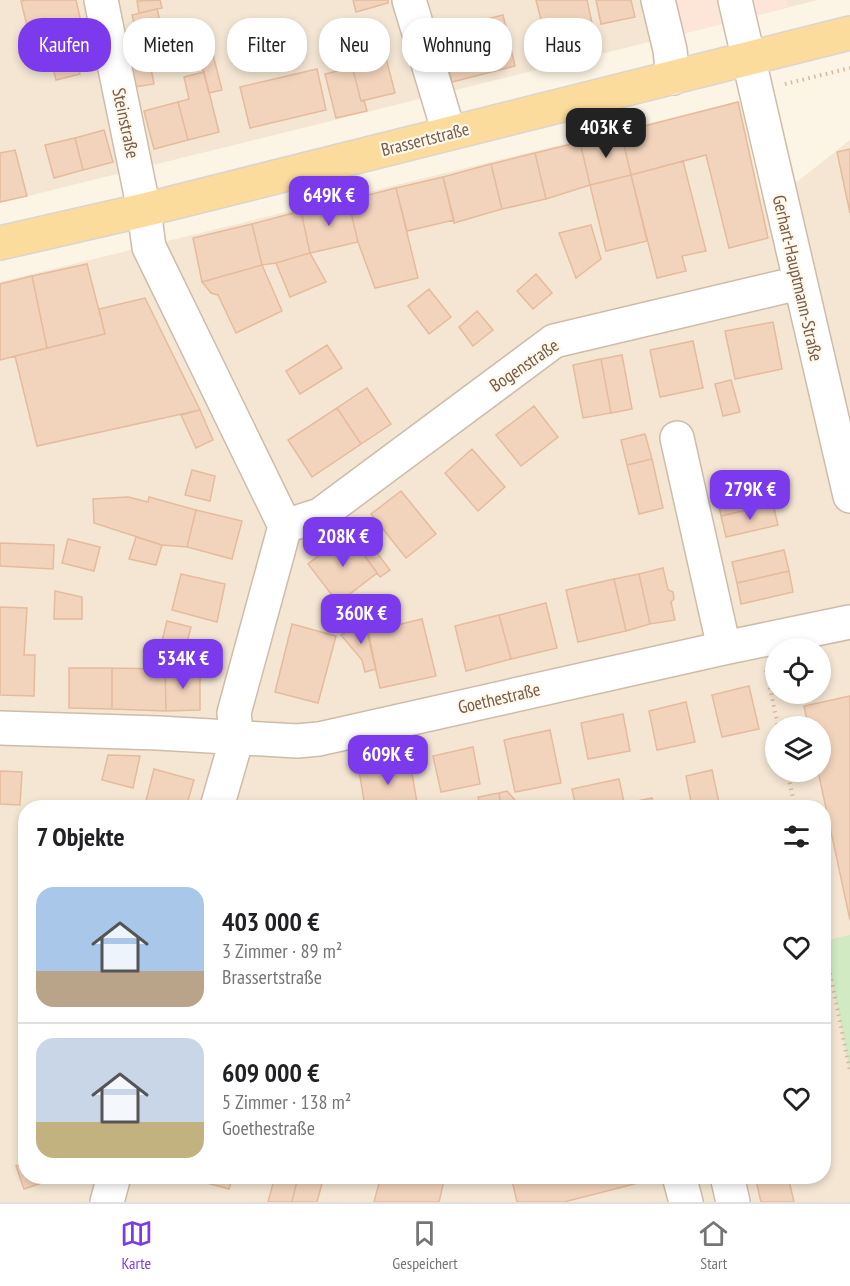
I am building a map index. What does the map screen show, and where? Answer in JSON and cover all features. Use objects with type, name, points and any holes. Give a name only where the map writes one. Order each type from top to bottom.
[{"type":"main road","name":"Brassertstraße","points":[[0,243],[144,210],[850,33]]},
{"type":"street","name":"Steinstraße","points":[[101,0],[144,210]]},
{"type":"street","points":[[409,0],[449,133]]},
{"type":"street","points":[[658,0],[670,50],[673,78]]},
{"type":"street","name":"Gerhart-Hauptmann-Straße","points":[[735,0],[850,496]]},
{"type":"street","points":[[144,210],[149,247],[285,526],[234,713],[237,738],[219,800]]},
{"type":"street","name":"Bogenstraße","points":[[285,526],[320,515],[554,341],[799,283]]},
{"type":"street","points":[[677,438],[724,648]]},
{"type":"street","name":"Goethestraße","points":[[0,728],[158,733],[297,741],[319,739],[850,622]]},
{"type":"street","points":[[107,1202],[112,1184]]},
{"type":"street","points":[[681,1184],[686,1202]]},
{"type":"street","points":[[729,1184],[733,1202]]},
{"type":"path","points":[[760,640],[776,716]]},
{"type":"path","points":[[789,782],[793,800]]},
{"type":"path","points":[[831,978],[850,1071]]},
{"type":"shaded area","points":[[0,0],[818,0],[602,54],[602,18],[524,18],[524,72],[528,72],[0,203]]},
{"type":"shaded area","points":[[669,0],[786,0],[789,7],[678,35]]},
{"type":"shaded area","points":[[740,101],[761,198],[798,181],[850,140],[850,1202],[0,1202],[0,282]]},
{"type":"green space","points":[[850,935],[850,1071],[831,976],[831,939]]},
{"type":"building","points":[[76,0],[80,18],[25,18],[21,1]]},
{"type":"building","points":[[160,0],[162,8],[139,13],[137,1]]},
{"type":"building","points":[[353,0],[388,0],[388,3],[356,12]]},
{"type":"building","points":[[536,0],[587,0],[591,18],[540,18]]},
{"type":"building","points":[[596,0],[631,0],[635,17],[602,24],[602,18],[600,18]]},
{"type":"building","points":[[157,9],[159,18],[133,18],[132,15]]},
{"type":"building","points":[[215,63],[222,90],[209,93],[203,72],[215,72]]},
{"type":"building","points":[[317,69],[326,110],[250,128],[240,87]]},
{"type":"building","points":[[54,72],[80,72],[80,74],[56,80]]},
{"type":"building","points":[[132,72],[152,72],[154,84],[135,87]]},
{"type":"building","points":[[204,72],[219,132],[188,140],[178,102],[189,99],[184,77]]},
{"type":"building","points":[[354,72],[361,101],[364,100],[367,111],[336,118],[325,74]]},
{"type":"building","points":[[354,72],[390,72],[395,93],[361,101]]},
{"type":"building","points":[[450,72],[491,72],[452,82]]},
{"type":"building","points":[[178,102],[188,140],[154,149],[144,111]]},
{"type":"building","points":[[738,102],[768,238],[729,248],[706,155],[631,175],[621,132]]},
{"type":"building","points":[[104,130],[113,162],[83,170],[75,138]]},
{"type":"building","points":[[621,132],[631,175],[590,185],[580,142]]},
{"type":"building","points":[[75,138],[83,170],[54,178],[45,145]]},
{"type":"building","points":[[580,142],[590,185],[546,199],[535,153]]},
{"type":"building","points":[[850,149],[850,213],[837,152]]},
{"type":"building","points":[[15,150],[27,196],[0,202],[0,153]]},
{"type":"building","points":[[535,153],[546,199],[502,209],[491,164]]},
{"type":"building","points":[[683,161],[706,251],[682,256],[686,271],[657,278],[631,175]]},
{"type":"building","points":[[491,164],[502,209],[454,223],[443,177]]},
{"type":"building","points":[[631,175],[647,241],[606,251],[590,185]]},
{"type":"building","points":[[443,177],[454,220],[407,231],[396,188]]},
{"type":"building","points":[[396,188],[418,278],[375,288],[358,242],[348,200]]},
{"type":"building","points":[[348,200],[358,242],[310,253],[301,211]]},
{"type":"building","points":[[301,211],[310,253],[262,265],[252,224]]},
{"type":"building","points":[[252,224],[262,265],[202,282],[193,238]]},
{"type":"building","points":[[591,225],[601,259],[576,278],[559,233]]},
{"type":"building","points":[[310,253],[326,282],[290,297],[276,263]]},
{"type":"building","points":[[87,264],[105,334],[47,348],[32,276]]},
{"type":"building","points":[[262,265],[282,311],[236,333],[218,295],[211,293],[202,282]]},
{"type":"building","points":[[536,274],[552,293],[533,309],[517,291]]},
{"type":"building","points":[[32,276],[47,348],[0,360],[0,284]]},
{"type":"building","points":[[429,289],[451,317],[429,334],[408,306]]},
{"type":"building","points":[[145,298],[200,410],[37,446],[15,356],[105,334],[99,309]]},
{"type":"building","points":[[477,311],[493,330],[473,346],[459,327]]},
{"type":"building","points":[[773,322],[782,369],[735,379],[725,331]]},
{"type":"building","points":[[693,341],[703,388],[660,397],[650,350]]},
{"type":"building","points":[[327,345],[342,368],[300,394],[286,371]]},
{"type":"building","points":[[622,355],[632,409],[611,413],[601,359]]},
{"type":"building","points":[[601,359],[611,413],[583,418],[573,365]]},
{"type":"building","points":[[731,380],[740,412],[723,416],[715,384]]},
{"type":"building","points":[[367,388],[391,424],[361,444],[337,408]]},
{"type":"building","points":[[534,406],[558,437],[521,466],[496,435]]},
{"type":"building","points":[[337,408],[361,444],[312,477],[288,440]]},
{"type":"building","points":[[200,410],[213,440],[196,448],[181,415]]},
{"type":"building","points":[[645,434],[652,459],[627,465],[621,440]]},
{"type":"building","points":[[472,449],[505,487],[478,511],[445,473]]},
{"type":"building","points":[[652,459],[663,508],[639,514],[627,465]]},
{"type":"building","points":[[192,470],[215,476],[210,501],[185,495]]},
{"type":"building","points":[[769,483],[773,504],[721,516],[717,495]]},
{"type":"building","points":[[401,491],[436,534],[406,558],[371,514]]},
{"type":"building","points":[[128,497],[148,502],[149,497],[196,510],[187,547],[162,545],[94,523],[93,499]]},
{"type":"building","points":[[773,504],[778,525],[726,537],[721,516]]},
{"type":"building","points":[[196,510],[242,521],[232,559],[187,547]]},
{"type":"building","points":[[348,533],[377,573],[338,603],[308,564]]},
{"type":"building","points":[[362,533],[390,570],[380,577],[353,539]]},
{"type":"building","points":[[136,537],[162,545],[156,565],[129,559]]},
{"type":"building","points":[[68,539],[100,547],[94,571],[62,563]]},
{"type":"building","points":[[0,543],[54,545],[53,569],[0,566]]},
{"type":"building","points":[[784,550],[789,571],[737,583],[732,562]]},
{"type":"building","points":[[663,568],[668,590],[673,592],[674,599],[671,602],[675,620],[650,624],[639,574]]},
{"type":"building","points":[[789,571],[793,592],[741,604],[737,583]]},
{"type":"building","points":[[181,574],[225,584],[217,622],[172,610]]},
{"type":"building","points":[[639,574],[650,624],[626,631],[614,579]]},
{"type":"building","points":[[614,579],[626,631],[578,642],[566,590]]},
{"type":"building","points":[[55,591],[82,597],[82,619],[54,619]]},
{"type":"building","points":[[546,603],[557,648],[511,659],[499,615]]},
{"type":"building","points":[[0,607],[27,608],[24,655],[35,655],[34,696],[0,695]]},
{"type":"building","points":[[499,615],[511,659],[466,671],[455,626]]},
{"type":"building","points":[[422,619],[436,676],[380,688],[367,632]]},
{"type":"building","points":[[167,621],[191,627],[185,651],[161,645]]},
{"type":"building","points":[[366,621],[376,669],[365,672],[362,660],[341,635]]},
{"type":"building","points":[[292,624],[336,636],[318,703],[275,692]]},
{"type":"building","points":[[69,668],[112,668],[112,709],[69,708]]},
{"type":"building","points":[[112,668],[165,669],[166,711],[112,709]]},
{"type":"building","points":[[165,669],[200,669],[200,710],[166,711]]},
{"type":"building","points":[[749,686],[759,729],[722,737],[712,695]]},
{"type":"building","points":[[850,696],[850,920],[831,832],[831,800],[824,800],[820,782],[831,782],[831,716],[806,716],[804,706],[831,704],[831,700]]},
{"type":"building","points":[[686,702],[695,742],[657,750],[649,711]]},
{"type":"building","points":[[623,714],[630,751],[588,759],[581,723]]},
{"type":"building","points":[[550,730],[561,783],[515,792],[504,740]]},
{"type":"building","points":[[473,747],[480,784],[441,792],[433,756]]},
{"type":"building","points":[[108,755],[140,756],[133,788],[102,780]]},
{"type":"building","points":[[410,761],[416,800],[364,800],[359,770]]},
{"type":"building","points":[[154,769],[194,780],[188,800],[146,800]]},
{"type":"building","points":[[712,770],[718,800],[691,800],[686,776]]},
{"type":"building","points":[[0,771],[22,772],[18,805],[0,804]]},
{"type":"building","points":[[619,779],[624,800],[574,800],[572,789]]},
{"type":"building","points":[[507,791],[515,800],[500,800],[499,793]]},
{"type":"building","points":[[499,793],[500,800],[479,800],[478,797]]},
{"type":"building","points":[[22,1184],[39,1184],[24,1189]]},
{"type":"building","points":[[211,1184],[231,1184],[229,1189]]},
{"type":"building","points":[[273,1184],[296,1184],[292,1202],[268,1202]]},
{"type":"building","points":[[296,1184],[322,1184],[317,1202],[292,1202]]},
{"type":"building","points":[[379,1184],[443,1184],[439,1202],[374,1202]]},
{"type":"building","points":[[513,1184],[634,1184],[564,1202],[517,1202]]},
{"type":"building","points":[[757,1184],[790,1184],[794,1202],[761,1202]]}]
